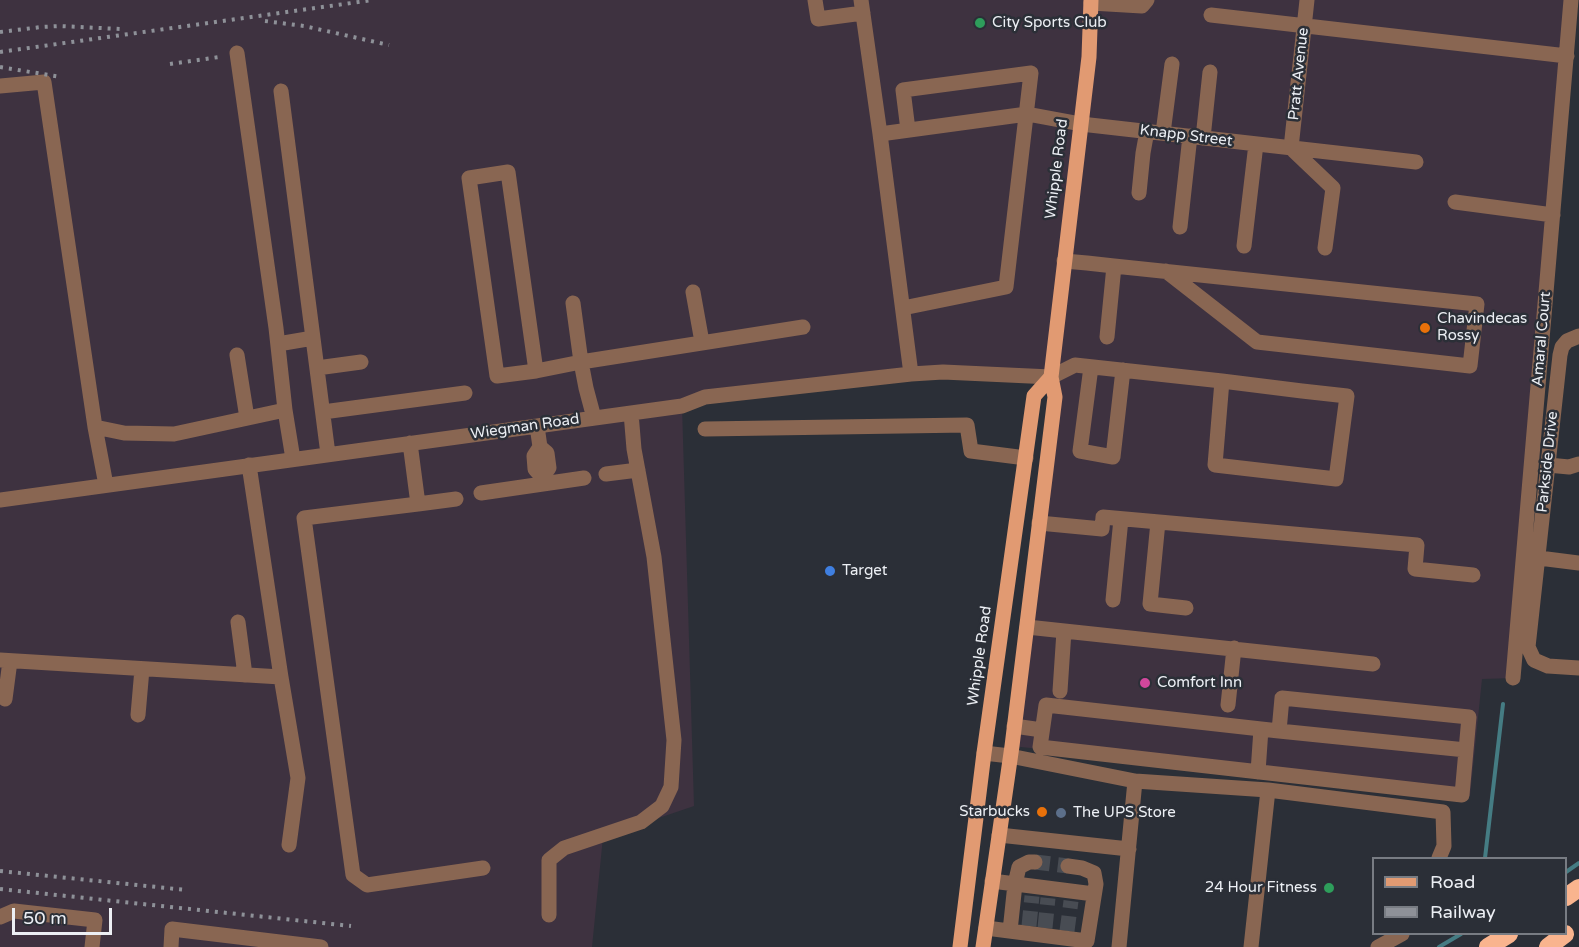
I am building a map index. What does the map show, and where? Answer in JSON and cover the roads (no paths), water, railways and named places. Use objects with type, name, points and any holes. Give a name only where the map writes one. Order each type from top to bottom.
[{"type":"highway","points":[[1567,931],[1579,922]]},
{"type":"highway","points":[[1488,947],[1506,935]]},
{"type":"highway","points":[[1548,947],[1563,935]]},
{"type":"main road","name":"Whipple Road","points":[[983,947],[1027,627],[1055,397],[1051,377],[1089,57],[1091,2]]},
{"type":"main road","name":"Whipple Road","points":[[960,947],[984,753],[1034,396],[1051,377]]},
{"type":"street","points":[[815,0],[818,19],[862,7],[911,374]]},
{"type":"street","points":[[1091,2],[1142,6],[1147,0]]},
{"type":"street","name":"Pratt Avenue","points":[[1290,147],[1307,0]]},
{"type":"street","name":"Amaral Court","points":[[1514,678],[1571,0]]},
{"type":"street","points":[[1211,15],[1567,56]]},
{"type":"street","points":[[237,53],[293,459]]},
{"type":"street","points":[[1163,133],[1172,64]]},
{"type":"street","points":[[1180,227],[1210,72]]},
{"type":"street","points":[[903,308],[1006,287],[1031,73],[903,90],[908,130]]},
{"type":"street","points":[[0,86],[44,82],[95,427],[106,485]]},
{"type":"street","points":[[281,91],[328,454]]},
{"type":"street","name":"Knapp Street","points":[[880,134],[1027,114],[1081,124],[1416,162]]},
{"type":"street","points":[[1139,193],[1148,131]]},
{"type":"street","points":[[1244,246],[1256,144]]},
{"type":"street","points":[[1290,147],[1333,188],[1325,248]]},
{"type":"street","points":[[536,371],[508,172],[468,178],[497,376],[536,371],[803,327]]},
{"type":"street","points":[[1455,202],[1553,215]]},
{"type":"street","points":[[1064,261],[1477,304],[1470,366],[1257,342],[1166,272]]},
{"type":"street","points":[[1107,337],[1114,266]]},
{"type":"street","points":[[693,292],[702,342]]},
{"type":"street","points":[[573,303],[581,362],[594,418]]},
{"type":"street","name":"Parkside Drive","points":[[1579,336],[1567,341],[1562,347],[1528,647],[1534,660],[1548,666],[1579,668]]},
{"type":"street","points":[[278,344],[313,338]]},
{"type":"street","points":[[237,355],[247,418]]},
{"type":"street","points":[[317,368],[361,362]]},
{"type":"street","points":[[1051,377],[1075,365],[1222,381],[1347,396],[1336,479],[1215,465],[1222,381]]},
{"type":"street","points":[[1091,367],[1080,451],[1113,457],[1123,370]]},
{"type":"street","name":"Wiegman Road","points":[[0,500],[682,406],[705,397],[943,372],[1051,377]]},
{"type":"street","points":[[322,412],[465,393]]},
{"type":"street","points":[[95,427],[124,433],[174,434],[285,410]]},
{"type":"street","points":[[549,915],[549,860],[564,848],[641,822],[662,806],[671,787],[673,728],[654,557],[634,449],[632,413]]},
{"type":"street","points":[[705,429],[967,425],[971,451],[1026,458]]},
{"type":"street","points":[[537,426],[540,447],[534,456],[536,469],[543,481]]},
{"type":"street","points":[[410,443],[418,504]]},
{"type":"street","points":[[1548,465],[1569,467],[1579,464]]},
{"type":"street","points":[[249,465],[298,778],[289,845]]},
{"type":"street","points":[[606,474],[638,470]]},
{"type":"street","points":[[481,493],[543,481],[584,478]]},
{"type":"street","points":[[456,499],[304,518],[353,875],[367,885],[483,868]]},
{"type":"street","points":[[1039,523],[1101,529],[1103,517],[1417,545],[1415,569],[1473,575]]},
{"type":"street","points":[[1113,600],[1121,519]]},
{"type":"street","points":[[1158,522],[1150,604],[1186,608]]},
{"type":"street","points":[[1539,558],[1579,563]]},
{"type":"street","points":[[238,622],[245,675]]},
{"type":"street","points":[[1027,627],[1373,664]]},
{"type":"street","points":[[1060,691],[1064,631]]},
{"type":"street","points":[[1228,705],[1234,648]]},
{"type":"street","points":[[5,699],[5,660],[281,677]]},
{"type":"street","points":[[138,715],[142,669]]},
{"type":"street","points":[[1278,731],[1282,698],[1469,717],[1462,795],[1040,747],[1047,705],[1278,731],[1466,750]]},
{"type":"street","points":[[1014,726],[1042,730]]},
{"type":"street","points":[[1258,772],[1261,729]]},
{"type":"street","points":[[984,753],[1135,781],[1268,790],[1443,812],[1444,846],[1439,857]]},
{"type":"street","points":[[1119,947],[1135,781]]},
{"type":"street","points":[[1251,947],[1268,790]]},
{"type":"street","points":[[999,835],[1129,849]]},
{"type":"street","points":[[1010,932],[1019,867],[1035,862]]},
{"type":"street","points":[[986,928],[1010,932],[1028,930],[1045,932],[1087,941],[1096,884],[1094,873],[1068,866]]},
{"type":"street","points":[[992,881],[1015,884],[1032,891],[1072,896],[1094,894]]},
{"type":"street","points":[[0,917],[14,911],[95,920],[92,947]]},
{"type":"street","points":[[171,947],[172,928],[249,942],[321,947]]},
{"type":"street","points":[[1378,947],[1399,935]]},
{"type":"waterway","points":[[1485,857],[1503,704]]},
{"type":"waterway","points":[[1567,871],[1579,863]]},
{"type":"waterway","points":[[1439,947],[1459,935]]},
{"type":"tunnel","points":[[1035,862],[1068,866]]},
{"type":"tunnel","points":[[1029,926],[1032,896]]},
{"type":"tunnel","points":[[1045,928],[1048,898]]},
{"type":"tunnel","points":[[1067,931],[1071,901]]},
{"type":"railway","points":[[0,52],[373,0]]},
{"type":"railway","points":[[265,21],[304,26],[389,45]]},
{"type":"railway","points":[[0,32],[60,26],[120,29]]},
{"type":"railway","points":[[170,64],[219,57]]},
{"type":"railway","points":[[0,67],[61,77]]},
{"type":"railway","points":[[0,871],[186,890]]},
{"type":"railway","points":[[0,889],[351,926]]},
{"type":"place","name":"City Sports Club","points":[[980,23]]},
{"type":"place","name":"Chavindecas Rossy","points":[[1425,328]]},
{"type":"place","name":"Target","points":[[830,571]]},
{"type":"place","name":"Comfort Inn","points":[[1145,683]]},
{"type":"place","name":"Starbucks","points":[[1042,812]]},
{"type":"place","name":"The UPS Store","points":[[1061,813]]},
{"type":"place","name":"24 Hour Fitness","points":[[1329,888]]}]
